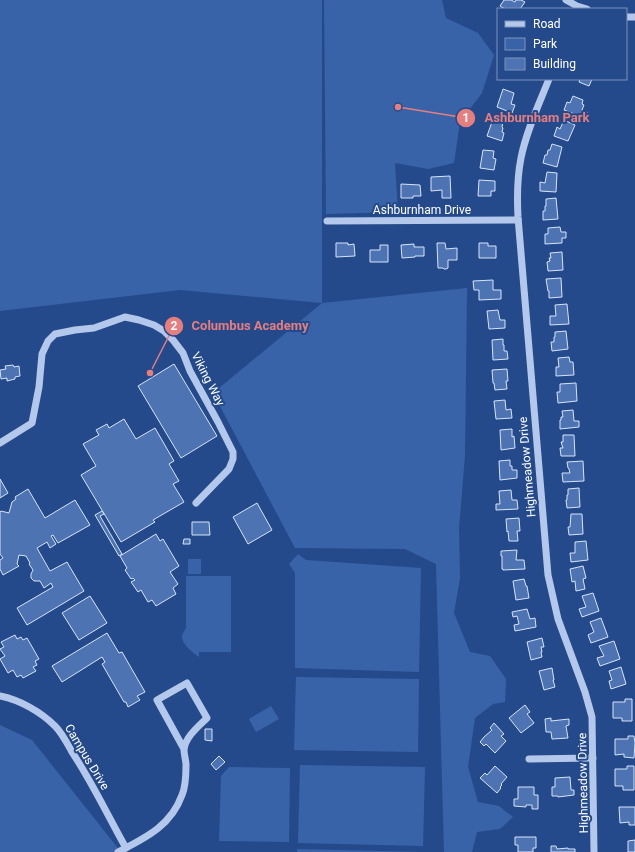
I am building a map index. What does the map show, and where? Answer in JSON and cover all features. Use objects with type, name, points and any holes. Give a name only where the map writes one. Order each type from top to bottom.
[{"type":"street","points":[[566,0],[577,8]]},
{"type":"street","name":"Highmeadow Drive","points":[[549,80],[527,136],[521,157],[518,186],[518,220],[548,575],[558,619],[592,717],[594,852]]},
{"type":"street","name":"Ashburnham Drive","points":[[327,221],[518,220]]},
{"type":"street","name":"Viking Way","points":[[0,443],[32,423],[39,387],[42,354],[48,341],[55,334],[94,328],[125,317],[138,320],[154,325],[164,331],[178,346],[183,353],[190,371],[233,452],[233,459],[229,469],[196,503]]},
{"type":"street","points":[[118,852],[166,822],[182,795],[186,765],[184,749],[157,700],[187,683],[207,718],[195,729],[184,749]]},
{"type":"street","name":"Campus Drive","points":[[0,696],[25,705],[45,717],[57,728],[79,762],[126,848]]},
{"type":"street","points":[[529,759],[593,758]]},
{"type":"green space","points":[[0,0],[322,0],[322,303],[180,290],[0,311]]},
{"type":"green space","points":[[324,0],[442,0],[446,18],[478,33],[494,55],[482,93],[460,122],[454,163],[428,169],[395,163],[398,212],[326,214]]},
{"type":"green space","points":[[467,288],[465,455],[459,529],[460,578],[454,613],[470,652],[490,656],[506,679],[505,702],[493,704],[475,718],[468,767],[478,802],[499,806],[513,817],[500,829],[477,832],[472,852],[444,852],[436,564],[405,549],[295,548],[213,393],[322,303]]},
{"type":"green space","points":[[298,554],[306,560],[421,568],[419,672],[295,668],[295,573],[289,564]]},
{"type":"green space","points":[[188,559],[201,559],[201,574],[188,574]]},
{"type":"green space","points":[[186,576],[231,576],[231,652],[199,652],[199,657],[191,651],[182,640],[186,628]]},
{"type":"green space","points":[[296,677],[419,679],[418,752],[294,750]]},
{"type":"green space","points":[[271,706],[279,719],[256,732],[249,719]]},
{"type":"green space","points":[[0,725],[32,740],[121,852],[0,852]]},
{"type":"green space","points":[[300,765],[425,767],[423,846],[298,843]]},
{"type":"green space","points":[[229,767],[290,768],[289,842],[219,841],[221,776]]},
{"type":"green space","points":[[297,849],[423,852],[297,852]]},
{"type":"building","points":[[504,0],[511,0],[515,2],[516,0],[521,0],[525,2],[521,8],[503,8],[500,6]]},
{"type":"building","points":[[580,80],[592,80],[589,86],[579,82]]},
{"type":"building","points":[[503,89],[514,93],[511,104],[515,105],[512,113],[497,107]]},
{"type":"building","points":[[573,96],[583,100],[582,104],[584,105],[582,110],[587,112],[585,118],[564,110],[567,102],[570,103]]},
{"type":"building","points":[[493,119],[503,122],[502,132],[504,133],[502,141],[487,136]]},
{"type":"building","points":[[564,120],[575,125],[568,141],[554,136],[557,127],[560,129]]},
{"type":"building","points":[[552,144],[562,147],[557,167],[543,163],[545,155],[547,155]]},
{"type":"building","points":[[483,150],[494,151],[493,158],[496,159],[494,170],[480,168]]},
{"type":"building","points":[[547,172],[557,173],[556,192],[540,191],[540,182],[545,183]]},
{"type":"building","points":[[450,176],[451,198],[442,198],[442,190],[431,191],[431,177]]},
{"type":"building","points":[[479,180],[495,181],[495,191],[491,191],[491,196],[478,196]]},
{"type":"building","points":[[401,184],[420,185],[421,196],[401,198]]},
{"type":"building","points":[[556,198],[558,219],[543,220],[543,211],[545,211],[546,199]]},
{"type":"building","points":[[560,227],[561,232],[566,232],[566,238],[562,238],[562,243],[545,244],[545,234],[548,234],[548,228]]},
{"type":"building","points":[[336,243],[348,243],[348,245],[354,244],[355,256],[336,257]]},
{"type":"building","points":[[437,243],[445,243],[446,249],[457,248],[457,260],[448,260],[448,268],[446,269],[438,268]]},
{"type":"building","points":[[479,243],[488,243],[488,246],[496,246],[496,258],[479,258]]},
{"type":"building","points":[[414,244],[414,247],[424,247],[424,256],[402,258],[401,245]]},
{"type":"building","points":[[380,245],[388,245],[388,262],[370,262],[370,250],[380,250]]},
{"type":"building","points":[[562,252],[563,270],[548,271],[547,262],[550,261],[549,258],[551,258],[550,253]]},
{"type":"building","points":[[561,278],[562,297],[549,298],[546,279]]},
{"type":"building","points":[[493,280],[493,290],[501,290],[501,299],[479,300],[479,290],[474,290],[473,281]]},
{"type":"building","points":[[567,304],[569,324],[550,325],[550,316],[556,316],[555,305]]},
{"type":"building","points":[[498,310],[500,320],[505,320],[505,328],[489,329],[487,311]]},
{"type":"building","points":[[566,331],[568,349],[552,351],[551,342],[554,342],[555,332]]},
{"type":"building","points":[[503,339],[504,351],[507,351],[508,359],[493,360],[492,340]]},
{"type":"building","points":[[569,357],[570,362],[573,362],[574,375],[556,376],[556,367],[559,367],[558,358]]},
{"type":"building","points":[[174,364],[217,436],[181,458],[138,386]]},
{"type":"building","points":[[13,365],[14,367],[19,366],[20,376],[7,381],[7,378],[1,379],[0,370],[6,369],[5,366]]},
{"type":"building","points":[[507,369],[507,389],[495,390],[492,370]]},
{"type":"building","points":[[576,383],[577,401],[558,403],[557,392],[560,392],[560,384]]},
{"type":"building","points":[[505,400],[506,410],[511,409],[512,418],[496,419],[494,401]]},
{"type":"building","points":[[573,410],[574,421],[579,421],[579,427],[560,429],[560,420],[561,417],[563,417],[562,411]]},
{"type":"building","points":[[124,419],[136,439],[155,428],[174,461],[169,464],[179,481],[173,484],[184,502],[153,520],[155,522],[121,542],[81,475],[96,466],[83,444],[99,435],[96,430],[107,424],[109,428]]},
{"type":"building","points":[[512,429],[512,437],[514,436],[515,448],[501,450],[500,430]]},
{"type":"building","points":[[563,435],[574,435],[575,456],[561,456],[560,448],[563,448],[561,442],[563,442]]},
{"type":"building","points":[[510,460],[512,470],[517,470],[517,478],[500,480],[499,461]]},
{"type":"building","points":[[583,461],[584,481],[563,482],[562,473],[570,473],[567,462]]},
{"type":"building","points":[[0,479],[8,493],[0,498]]},
{"type":"building","points":[[579,488],[580,507],[567,508],[566,500],[568,489]]},
{"type":"building","points":[[28,489],[45,518],[75,500],[90,525],[58,543],[53,535],[51,536],[56,544],[50,548],[47,542],[37,548],[50,571],[67,562],[84,591],[27,625],[17,608],[53,587],[51,583],[44,588],[40,581],[34,581],[31,578],[33,570],[26,556],[19,555],[17,564],[19,566],[3,575],[0,569],[0,560],[3,558],[0,554],[0,512],[9,513],[12,502],[16,499],[15,497]]},
{"type":"building","points":[[511,490],[512,500],[517,500],[518,509],[496,510],[496,504],[500,504],[499,491]]},
{"type":"building","points":[[257,503],[272,530],[248,544],[233,517]]},
{"type":"building","points":[[102,511],[104,514],[100,516],[122,554],[119,556],[95,515]]},
{"type":"building","points":[[571,514],[582,514],[583,534],[569,535],[568,527],[570,527]]},
{"type":"building","points":[[519,518],[520,531],[517,531],[518,541],[509,541],[506,519]]},
{"type":"building","points":[[192,522],[209,522],[210,535],[192,535]]},
{"type":"building","points":[[156,534],[160,541],[163,539],[179,566],[170,572],[178,584],[173,588],[176,594],[156,606],[152,600],[148,602],[141,590],[138,592],[131,582],[135,580],[133,578],[131,579],[125,570],[127,568],[120,556]]},
{"type":"building","points":[[184,539],[190,539],[190,544],[183,544]]},
{"type":"building","points":[[586,541],[588,560],[571,562],[570,553],[575,553],[575,542]]},
{"type":"building","points":[[517,550],[516,560],[524,560],[525,569],[503,570],[501,551]]},
{"type":"building","points":[[583,566],[586,578],[583,579],[585,589],[576,591],[575,581],[572,582],[570,569]]},
{"type":"building","points":[[524,579],[529,598],[516,600],[513,581]]},
{"type":"building","points":[[593,593],[599,611],[582,617],[579,609],[586,607],[582,596]]},
{"type":"building","points":[[90,596],[107,623],[79,640],[62,613]]},
{"type":"building","points":[[527,609],[530,619],[535,618],[536,627],[515,631],[514,625],[519,624],[517,616],[513,617],[512,612]]},
{"type":"building","points":[[601,618],[608,637],[591,643],[588,635],[594,632],[590,622]]},
{"type":"building","points":[[107,633],[119,653],[122,652],[145,692],[137,696],[140,700],[128,707],[102,664],[105,662],[102,657],[62,682],[52,666]]},
{"type":"building","points":[[15,635],[17,639],[21,637],[23,640],[27,638],[39,659],[35,661],[37,665],[33,667],[36,671],[23,678],[21,675],[17,677],[13,670],[8,673],[0,659],[5,656],[0,649],[4,647],[1,642]]},
{"type":"building","points":[[542,638],[544,647],[541,647],[542,657],[531,660],[527,642]]},
{"type":"building","points":[[614,641],[620,659],[600,666],[597,658],[604,656],[599,646]]},
{"type":"building","points":[[621,667],[626,684],[611,689],[609,681],[612,680],[609,671]]},
{"type":"building","points":[[552,668],[555,687],[544,690],[539,671]]},
{"type":"building","points":[[625,699],[632,699],[632,721],[622,721],[622,718],[613,718],[613,702],[625,702]]},
{"type":"building","points":[[525,705],[530,712],[527,714],[534,723],[521,733],[509,718]]},
{"type":"building","points":[[551,718],[551,721],[569,719],[569,725],[566,726],[568,738],[552,739],[551,732],[546,732],[545,719]]},
{"type":"building","points":[[494,723],[504,734],[501,736],[506,741],[495,753],[486,744],[484,746],[480,742],[492,730],[490,728]]},
{"type":"building","points":[[205,729],[212,729],[212,741],[205,740]]},
{"type":"building","points":[[628,736],[634,736],[634,758],[624,757],[624,754],[615,755],[615,739],[628,739]]},
{"type":"building","points":[[219,756],[225,762],[216,770],[211,764]]},
{"type":"building","points":[[495,766],[507,777],[501,784],[501,788],[497,793],[480,778],[485,773],[487,775]]},
{"type":"building","points":[[627,766],[634,766],[634,790],[623,790],[623,786],[615,786],[615,769],[627,769]]},
{"type":"building","points":[[570,777],[571,790],[574,790],[574,795],[558,797],[552,796],[552,787],[555,787],[555,778]]},
{"type":"building","points":[[518,787],[534,787],[534,795],[538,795],[538,809],[532,809],[532,805],[526,805],[526,807],[514,806],[514,799],[518,799]]},
{"type":"building","points":[[619,807],[635,807],[635,825],[629,825],[629,822],[620,823]]},
{"type":"building","points":[[515,837],[536,837],[536,848],[533,848],[533,852],[518,852],[518,845],[515,845]]},
{"type":"building","points":[[635,840],[635,852],[628,852],[628,841]]},
{"type":"building","points":[[551,846],[556,846],[557,849],[575,849],[575,852],[551,852]]},
{"type":"place","name":"Ashburnham Park","points":[[398,107]]},
{"type":"place","name":"Columbus Academy","points":[[150,373]]}]
